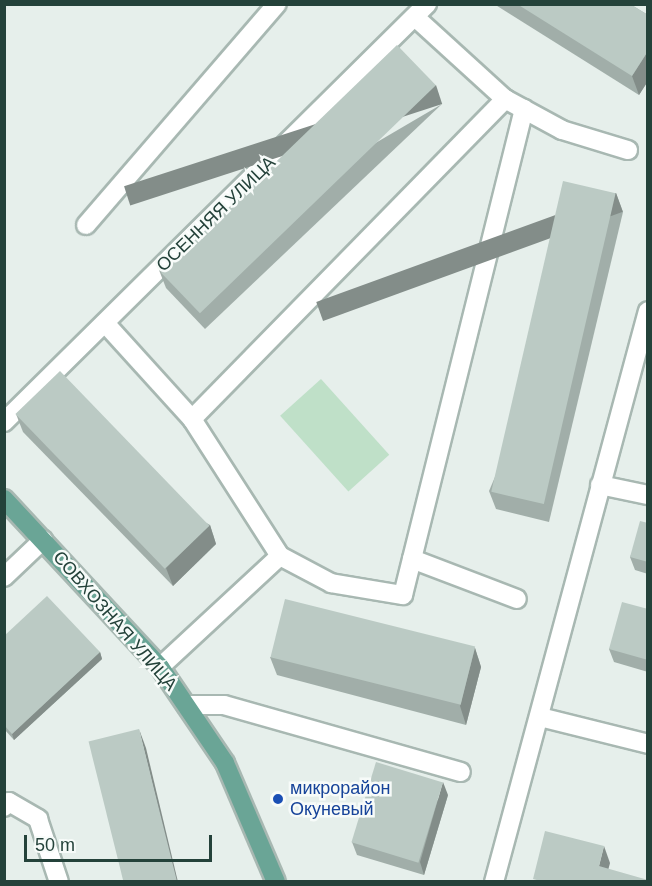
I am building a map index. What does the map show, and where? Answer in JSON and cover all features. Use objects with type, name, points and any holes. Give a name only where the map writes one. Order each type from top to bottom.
[{"type":"main road","name":"СОВХОЗНАЯ УЛИЦА","points":[[4,499],[160,668],[225,763],[276,882]]},
{"type":"street","points":[[86,225],[277,4]]},
{"type":"street","points":[[421,11],[505,99],[562,129],[628,150]]},
{"type":"street","name":"ОСЕННЯЯ УЛИЦА","points":[[4,422],[421,11]]},
{"type":"street","points":[[192,419],[505,99]]},
{"type":"street","points":[[105,323],[192,419],[280,556],[331,583],[403,595],[524,110]]},
{"type":"street","points":[[494,882],[648,311]]},
{"type":"street","points":[[600,484],[648,495]]},
{"type":"street","points":[[4,577],[43,540]]},
{"type":"street","points":[[160,668],[280,556]]},
{"type":"street","points":[[412,559],[517,599]]},
{"type":"street","points":[[186,705],[224,705],[461,772]]},
{"type":"street","points":[[540,717],[648,744]]},
{"type":"street","points":[[4,807],[9,802],[38,819],[59,882]]},
{"type":"green space","points":[[321,379],[389,455],[348,492],[280,416]]},
{"type":"building","points":[[517,4],[630,4],[648,15],[648,51],[632,76]]},
{"type":"building","points":[[397,45],[436,85],[200,313],[161,273]]},
{"type":"building","points":[[563,181],[616,193],[544,504],[491,492]]},
{"type":"building","points":[[60,371],[209,526],[165,569],[15,414]]},
{"type":"building","points":[[640,521],[648,523],[648,562],[630,557]]},
{"type":"building","points":[[47,596],[100,652],[12,734],[4,725],[4,636]]},
{"type":"building","points":[[285,599],[475,646],[461,705],[270,657]]},
{"type":"building","points":[[622,602],[648,609],[648,660],[609,649]]},
{"type":"building","points":[[139,729],[177,881],[124,882],[89,742]]},
{"type":"building","points":[[376,762],[443,782],[418,863],[351,842]]},
{"type":"building","points":[[545,831],[604,846],[599,866],[648,880],[648,882],[544,882],[533,879]]},
{"type":"place","name":"микрорайон Окуневый","points":[[278,799]]}]
